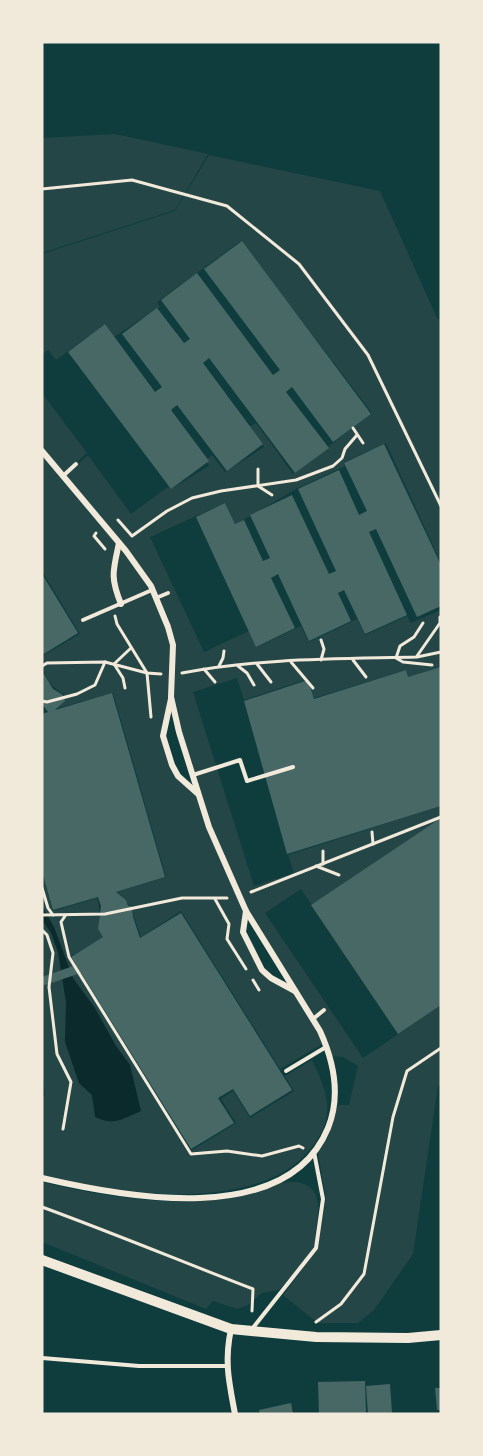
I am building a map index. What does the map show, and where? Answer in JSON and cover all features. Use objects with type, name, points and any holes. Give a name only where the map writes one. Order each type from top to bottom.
[{"type":"street","points":[[42,451],[141,571],[156,598],[173,645],[171,697],[163,736],[178,776],[198,793]]},
{"type":"street","points":[[119,543],[112,573],[113,585],[121,604]]},
{"type":"street","points":[[42,1178],[107,1192],[144,1197],[212,1197],[245,1191],[291,1173],[314,1152],[324,1137],[335,1104],[333,1070],[327,1047],[313,1019],[246,911],[218,851],[179,732],[171,697]]},
{"type":"street","points":[[246,911],[243,932],[262,969],[271,978],[296,991]]},
{"type":"street","points":[[42,1260],[231,1329],[298,1335],[408,1338],[441,1335]]},
{"type":"street","points":[[231,1329],[226,1350],[226,1366],[235,1414]]},
{"type":"lane","points":[[63,476],[76,464]]},
{"type":"lane","points":[[83,620],[152,590]]},
{"type":"lane","points":[[156,598],[168,593]]},
{"type":"lane","points":[[193,775],[240,760],[247,781],[293,767]]},
{"type":"lane","points":[[313,1019],[324,1010]]},
{"type":"lane","points":[[286,1071],[327,1047]]},
{"type":"lane","points":[[250,1330],[316,1248],[323,1199],[314,1152]]},
{"type":"lane","points":[[42,1358],[139,1366],[226,1366]]},
{"type":"path","points":[[42,189],[132,180],[227,206],[299,264],[368,354],[441,506]]},
{"type":"path","points":[[353,428],[363,443]]},
{"type":"path","points":[[107,552],[94,536],[115,516],[132,536],[167,511],[192,498],[296,480],[333,466],[342,458],[345,449],[357,435]]},
{"type":"path","points":[[258,469],[258,486]]},
{"type":"path","points":[[258,486],[272,495]]},
{"type":"path","points":[[112,608],[117,624],[147,673],[151,717]]},
{"type":"path","points":[[417,657],[440,623],[440,617]]},
{"type":"path","points":[[396,658],[400,646],[414,637],[423,623]]},
{"type":"path","points":[[321,640],[324,649],[321,660]]},
{"type":"path","points":[[114,664],[132,648]]},
{"type":"path","points":[[218,667],[224,651]]},
{"type":"path","points":[[42,666],[47,663],[105,662],[147,673],[172,675],[257,663],[417,657],[441,652]]},
{"type":"path","points":[[396,658],[402,662],[432,665]]},
{"type":"path","points":[[352,659],[366,677]]},
{"type":"path","points":[[42,701],[47,702],[77,694],[95,685],[105,662]]},
{"type":"path","points":[[291,662],[313,688]]},
{"type":"path","points":[[257,663],[271,682]]},
{"type":"path","points":[[114,664],[123,678],[124,688]]},
{"type":"path","points":[[237,665],[247,673],[254,685]]},
{"type":"path","points":[[204,669],[214,682]]},
{"type":"path","points":[[42,915],[105,914],[182,898],[240,897],[441,817]]},
{"type":"path","points":[[372,832],[373,844]]},
{"type":"path","points":[[323,851],[323,864]]},
{"type":"path","points":[[316,866],[339,875]]},
{"type":"path","points":[[42,888],[48,908],[53,915]]},
{"type":"path","points":[[65,916],[61,922],[69,957],[191,1154],[227,1151],[262,1156],[299,1146],[314,1152]]},
{"type":"path","points":[[42,930],[47,935],[53,954],[50,987],[57,1054],[71,1082],[63,1130]]},
{"type":"path","points":[[298,1335],[341,1304],[364,1274],[393,1117],[406,1071],[441,1048]]},
{"type":"path","points":[[42,1207],[122,1236],[253,1289],[250,1330]]},
{"type":"shaded area","points":[[115,134],[208,154],[175,210],[42,253],[42,138]]},
{"type":"shaded area","points":[[209,155],[380,191],[437,318],[441,321],[441,563],[386,443],[344,462],[345,466],[296,489],[235,525],[225,503],[150,537],[204,652],[249,631],[257,647],[301,626],[309,642],[357,619],[365,635],[407,616],[411,623],[441,610],[441,667],[408,677],[406,670],[314,698],[308,679],[244,700],[237,678],[193,692],[254,886],[294,873],[288,855],[441,806],[441,819],[312,905],[301,889],[265,913],[363,1058],[441,1005],[441,1084],[438,1086],[413,1254],[374,1310],[358,1323],[318,1323],[283,1295],[318,1248],[326,1199],[318,1153],[327,1139],[338,1105],[349,1105],[358,1066],[343,1057],[330,1056],[328,1047],[247,911],[209,827],[172,697],[173,645],[152,586],[65,476],[88,455],[131,514],[169,486],[171,489],[209,466],[206,460],[212,455],[225,472],[264,447],[249,427],[256,423],[293,474],[372,413],[241,241],[157,302],[160,307],[114,337],[104,325],[56,360],[48,350],[42,354],[42,254],[175,211]]},
{"type":"shaded area","points":[[42,393],[87,453],[64,474],[42,449]]},
{"type":"shaded area","points":[[42,453],[125,552],[150,587],[166,628],[171,646],[170,698],[161,736],[170,766],[196,794],[245,912],[241,932],[261,971],[295,993],[324,1043],[280,1069],[181,911],[141,937],[132,905],[128,905],[117,892],[166,877],[113,693],[58,708],[65,701],[64,694],[50,683],[43,668],[42,656],[80,634],[42,571]]},
{"type":"shaded area","points":[[42,874],[53,911],[97,898],[99,927],[103,937],[70,957],[191,1151],[236,1123],[221,1099],[233,1091],[250,1118],[294,1091],[285,1076],[312,1060],[326,1098],[327,1117],[323,1129],[308,1152],[290,1168],[267,1180],[215,1192],[159,1194],[101,1189],[42,1175],[42,1096],[45,1096],[42,1061]]},
{"type":"shaded area","points":[[42,906],[54,927],[73,978],[95,1008],[116,1046],[130,1065],[141,1111],[124,1119],[108,1121],[95,1117],[92,1095],[79,1083],[65,1042],[66,1002],[58,952],[51,933],[42,920]]},
{"type":"shaded area","points":[[42,1182],[117,1197],[191,1201],[242,1196],[281,1183],[297,1182],[310,1188],[317,1198],[315,1245],[279,1290],[262,1293],[248,1305],[237,1309],[213,1301],[206,1309],[42,1242]]},
{"type":"building","points":[[242,241],[371,414],[333,442],[292,387],[286,392],[329,448],[295,473],[209,358],[203,363],[263,444],[227,471],[177,405],[171,410],[209,461],[171,489],[68,352],[105,324],[155,392],[162,387],[122,334],[157,308],[184,343],[190,339],[161,300],[197,273],[273,375],[280,370],[204,269]]},
{"type":"building","points":[[384,444],[441,565],[441,606],[417,617],[376,529],[369,532],[407,615],[365,634],[344,590],[338,593],[351,621],[309,641],[278,574],[271,578],[295,628],[256,647],[196,517],[225,503],[235,524],[244,520],[263,561],[270,558],[250,515],[292,495],[329,574],[336,571],[298,489],[339,470],[359,515],[367,511],[344,463]]},
{"type":"building","points":[[42,574],[78,633],[42,655]]},
{"type":"building","points":[[441,667],[441,806],[287,854],[244,701],[308,680],[314,699],[406,670],[408,677]]},
{"type":"building","points":[[42,671],[53,689],[63,695],[65,701],[55,710],[112,693],[165,877],[116,892],[126,900],[128,906],[132,906],[140,938],[181,913],[292,1090],[250,1116],[233,1089],[218,1098],[234,1123],[191,1149],[81,973],[42,986],[42,977],[76,965],[71,957],[103,937],[98,929],[101,906],[98,897],[53,910],[42,872],[42,714],[48,712],[42,704]]},
{"type":"building","points":[[441,818],[441,1005],[398,1034],[311,905]]},
{"type":"building","points":[[365,1381],[366,1414],[319,1414],[318,1382]]},
{"type":"building","points":[[390,1384],[392,1413],[368,1414],[366,1386]]},
{"type":"building","points":[[435,1388],[441,1388],[441,1410],[437,1410]]},
{"type":"building","points":[[291,1403],[293,1414],[260,1414],[259,1410]]}]
